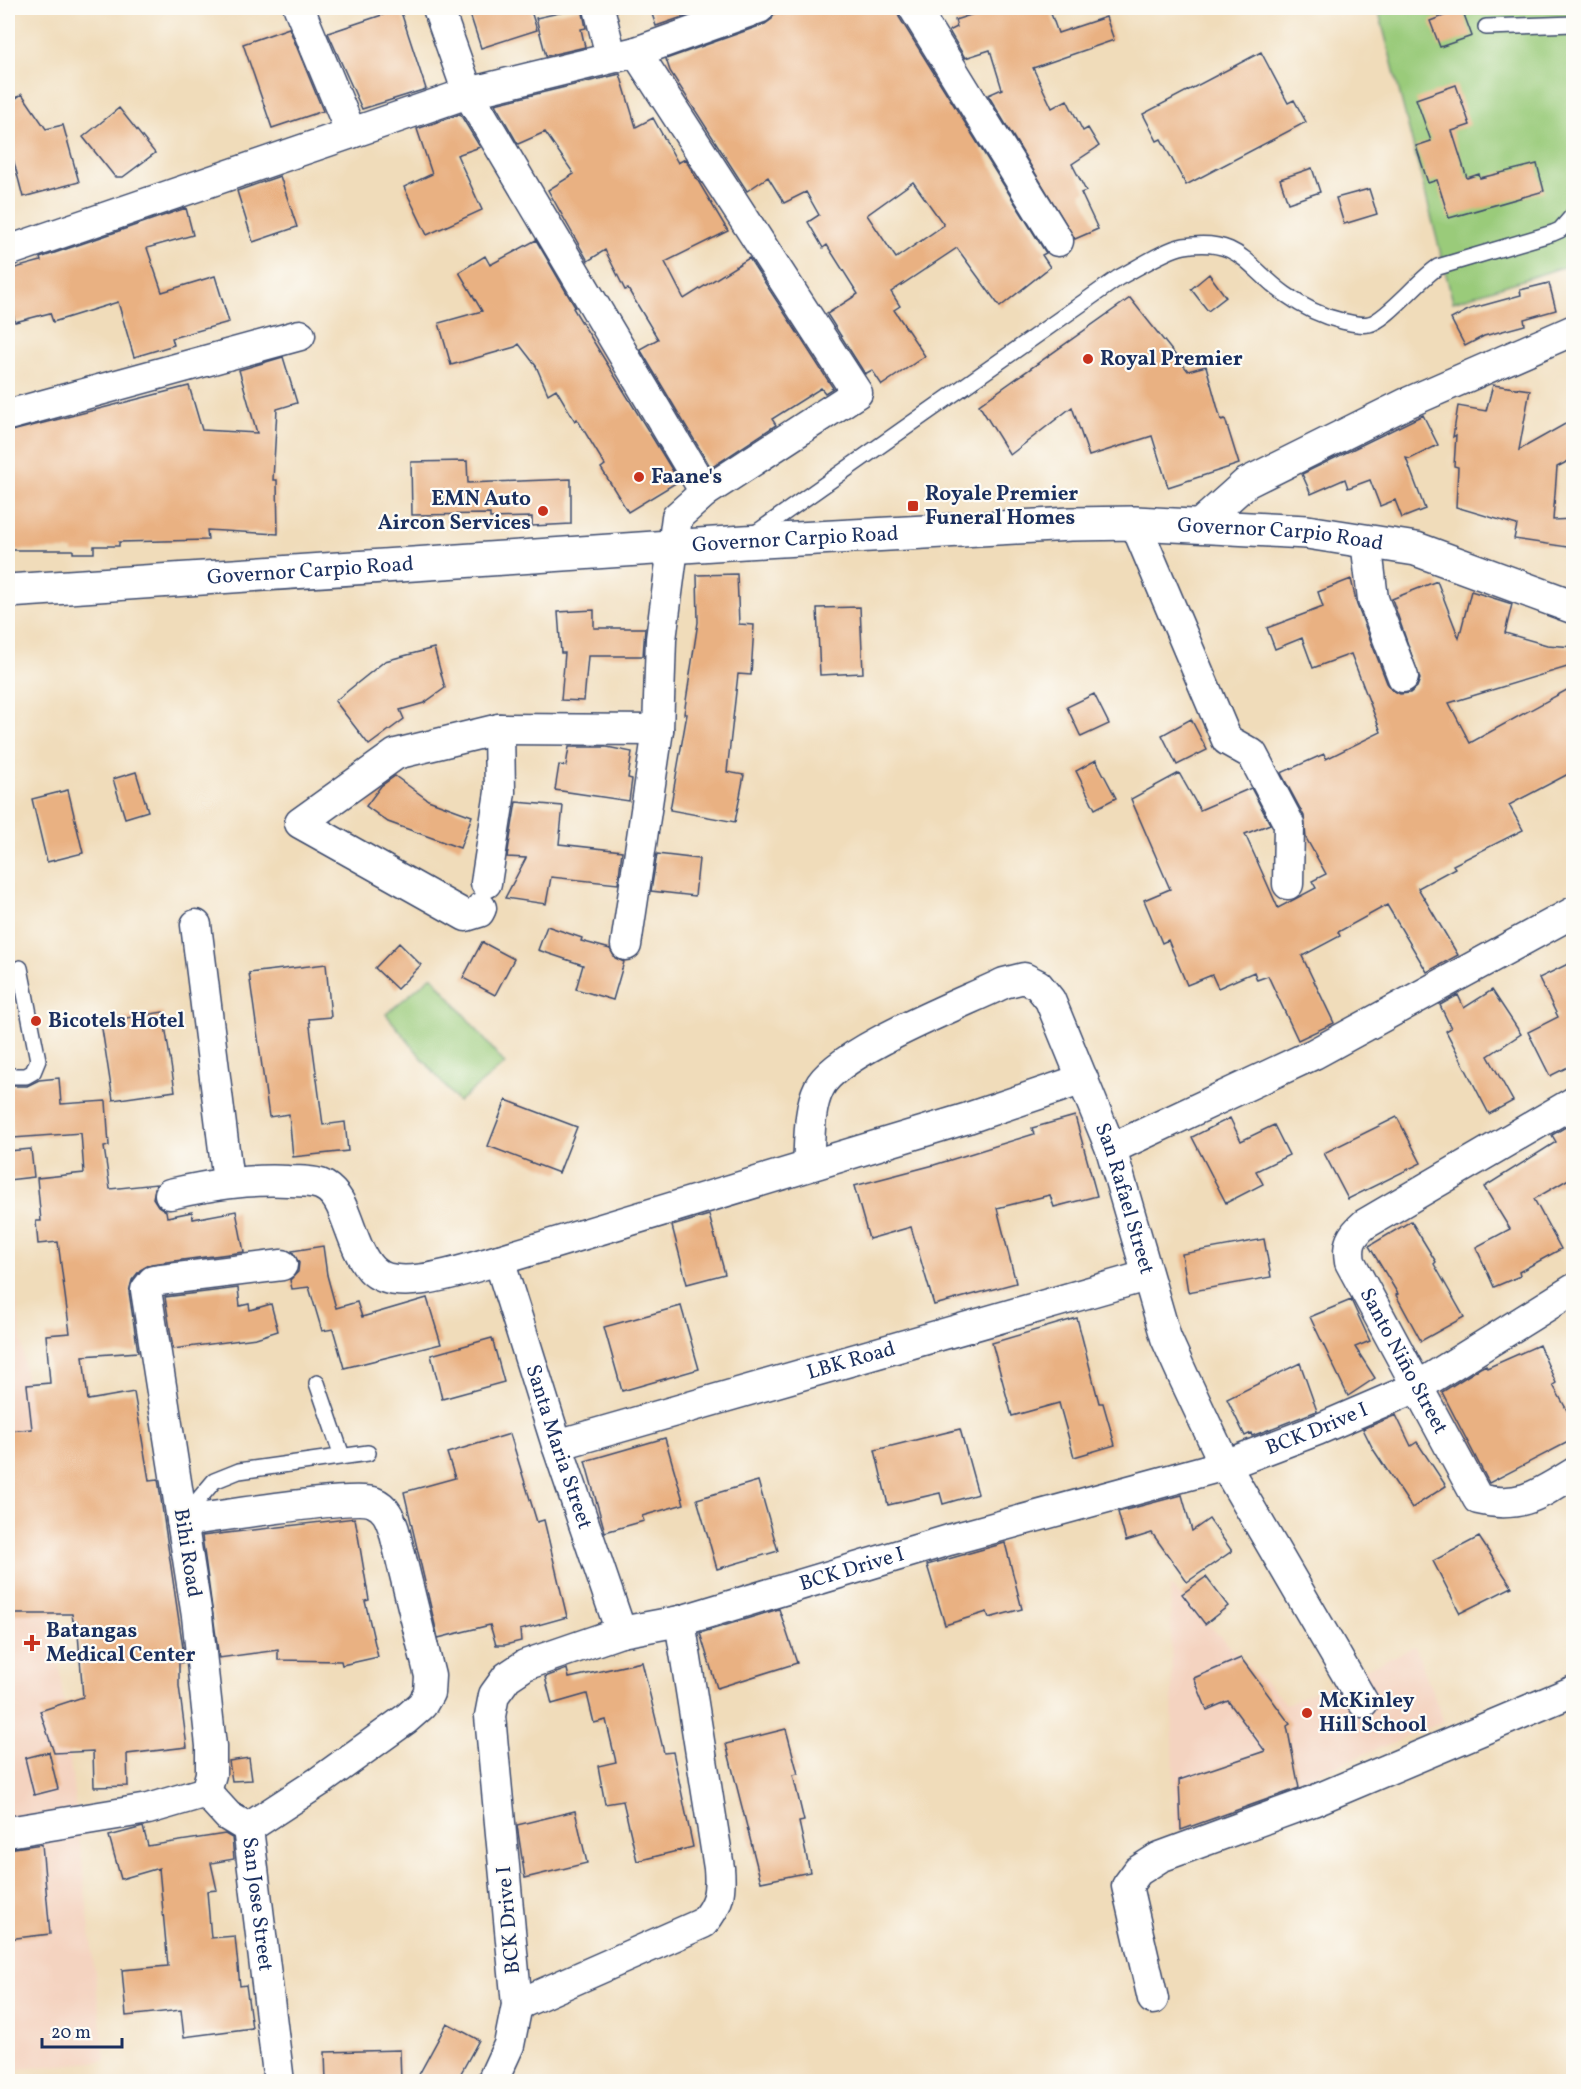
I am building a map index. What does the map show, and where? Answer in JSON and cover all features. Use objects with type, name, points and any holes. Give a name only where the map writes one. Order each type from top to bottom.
[{"type":"main road","name":"Governor Carpio Road","points":[[8,591],[744,542],[1071,524],[1135,523],[1307,532],[1416,549],[1574,607]]},
{"type":"street","points":[[299,8],[351,133]]},
{"type":"street","points":[[438,8],[468,93],[705,492]]},
{"type":"street","points":[[599,8],[623,54],[857,393],[705,492],[677,517],[671,547],[661,639],[658,730],[626,945]]},
{"type":"street","points":[[8,251],[468,93],[623,54],[759,8]]},
{"type":"street","points":[[915,8],[1058,241]]},
{"type":"street","points":[[1199,525],[1246,483],[1407,403],[1574,330]]},
{"type":"street","points":[[8,415],[300,335]]},
{"type":"street","points":[[1135,523],[1227,740],[1252,754],[1289,824],[1288,884]]},
{"type":"street","points":[[1366,541],[1372,599],[1403,677]]},
{"type":"street","points":[[499,729],[500,792],[484,895],[479,912],[466,916],[300,823],[396,754],[499,729],[658,730]]},
{"type":"street","points":[[1111,1149],[1314,1054],[1574,912]]},
{"type":"street","points":[[196,924],[228,1182]]},
{"type":"street","name":"San Rafael Street","points":[[808,1165],[813,1110],[818,1089],[829,1072],[852,1055],[1004,984],[1023,978],[1038,985],[1050,1000],[1111,1149],[1146,1276],[1166,1338],[1225,1465],[1363,1702]]},
{"type":"street","points":[[170,1194],[228,1182],[260,1180],[321,1184],[334,1194],[342,1205],[358,1248],[372,1270],[394,1280],[420,1280],[499,1260],[968,1118],[1083,1079]]},
{"type":"street","name":"Santo Niño Street","points":[[1574,1102],[1365,1224],[1354,1234],[1348,1246],[1350,1262],[1478,1499],[1500,1504],[1519,1503],[1574,1473]]},
{"type":"street","name":"Santa Maria Street","points":[[499,1260],[556,1445],[621,1632]]},
{"type":"street","name":"Bihi Road","points":[[206,1792],[211,1774],[211,1746],[197,1616],[146,1290],[153,1281],[282,1265]]},
{"type":"street","name":"LBK Road","points":[[556,1445],[1146,1276]]},
{"type":"street","name":"BCK Drive I","points":[[492,2082],[509,2045],[517,2005],[490,1716],[494,1695],[507,1677],[525,1665],[621,1632],[680,1621],[949,1540],[1225,1465],[1317,1430],[1417,1387],[1574,1289]]},
{"type":"street","name":"San Jose Street","points":[[181,1516],[372,1501],[387,1511],[394,1530],[430,1676],[429,1693],[422,1705],[406,1719],[320,1781],[248,1828],[279,2082]]},
{"type":"street","points":[[517,2005],[703,1923],[715,1909],[721,1892],[719,1868],[680,1621]]},
{"type":"street","points":[[1153,1999],[1127,1886],[1138,1870],[1160,1857],[1323,1797],[1574,1691]]},
{"type":"street","points":[[8,1832],[148,1809],[206,1792],[228,1816],[248,1828]]},
{"type":"lane","points":[[1486,27],[1574,24]]},
{"type":"lane","points":[[744,542],[1118,278],[1182,246],[1218,244],[1253,263],[1283,293],[1318,315],[1358,325],[1371,324],[1386,314],[1426,274],[1438,267],[1552,233],[1574,214]]},
{"type":"lane","points":[[8,1076],[26,1076],[33,1072],[38,1060],[20,968]]},
{"type":"lane","points":[[317,1383],[342,1456]]},
{"type":"lane","points":[[181,1516],[214,1481],[224,1475],[368,1453]]},
{"type":"shaded area","name":"Batangas Medical Center","points":[[8,1225],[105,2061],[8,2070]]},
{"type":"shaded area","name":"McKinley Hill School","points":[[1170,1585],[1286,1704],[1415,1647],[1444,1722],[1175,1831]]},
{"type":"green space","points":[[1378,8],[1573,8],[1573,264],[1453,302]]},
{"type":"green space","points":[[432,976],[505,1064],[458,1102],[386,1014]]},
{"type":"building","points":[[468,8],[530,8],[537,30],[481,48]]},
{"type":"building","points":[[582,8],[586,28],[581,29],[585,47],[546,56],[536,18]]},
{"type":"building","points":[[650,8],[709,8],[656,26]]},
{"type":"building","points":[[776,8],[897,8],[899,17],[1046,253],[1042,255],[1050,267],[1000,307],[957,248],[891,292],[900,306],[894,310],[925,356],[882,385],[872,370],[865,374],[827,314],[858,294],[827,245],[823,248],[808,222],[819,215],[806,192],[784,203],[768,177],[747,191],[670,71],[666,59],[765,24],[772,19]],"holes":[[[913,182],[944,225],[896,258],[867,215]]]},
{"type":"building","points":[[992,8],[1049,8],[1058,33],[1106,17],[1114,40],[1033,68],[1052,108],[1067,100],[1083,131],[1088,128],[1099,146],[1072,164],[1086,191],[1081,193],[1098,229],[1075,239],[988,95],[1002,89],[990,50],[965,58],[949,31],[957,27],[955,20]]},
{"type":"building","points":[[400,9],[426,89],[362,109],[328,33]]},
{"type":"building","points":[[1462,9],[1472,36],[1440,47],[1430,21]]},
{"type":"building","points":[[289,28],[323,111],[272,128],[243,44]]},
{"type":"building","points":[[1261,52],[1288,103],[1294,100],[1306,122],[1186,185],[1161,139],[1157,141],[1143,114]]},
{"type":"building","points":[[620,74],[636,127],[653,118],[678,163],[685,159],[728,231],[665,262],[684,299],[749,258],[833,388],[825,393],[821,388],[772,419],[776,425],[711,468],[640,349],[658,339],[628,289],[625,290],[605,250],[588,261],[548,190],[574,174],[545,132],[518,144],[495,104]]},
{"type":"building","points":[[1456,85],[1470,125],[1452,131],[1467,178],[1479,174],[1480,178],[1537,164],[1544,191],[1449,218],[1437,180],[1428,183],[1416,146],[1431,141],[1416,99]]},
{"type":"building","points":[[22,94],[46,129],[63,125],[79,182],[23,197],[8,139],[8,104]]},
{"type":"building","points":[[119,108],[155,153],[123,177],[115,177],[83,137]]},
{"type":"building","points":[[460,114],[480,147],[457,155],[482,210],[427,235],[404,187],[432,174],[417,129]]},
{"type":"building","points":[[1312,168],[1320,192],[1288,203],[1280,179]]},
{"type":"building","points":[[280,176],[297,227],[253,242],[237,191]]},
{"type":"building","points":[[1369,189],[1377,214],[1344,224],[1336,198]]},
{"type":"building","points":[[186,208],[193,235],[147,248],[162,292],[215,276],[229,322],[172,338],[174,345],[134,357],[118,302],[53,322],[50,313],[15,322],[8,295],[8,270],[41,261],[40,258]]},
{"type":"building","points":[[536,240],[575,307],[573,308],[679,481],[628,512],[601,468],[605,465],[577,419],[575,421],[556,389],[548,394],[536,366],[519,344],[451,365],[439,323],[482,311],[459,272],[485,256],[490,265]]},
{"type":"building","points":[[1209,274],[1226,297],[1208,311],[1191,289]]},
{"type":"building","points":[[1549,283],[1556,310],[1524,319],[1525,325],[1484,336],[1465,346],[1451,319],[1470,309],[1521,295],[1520,290]]},
{"type":"building","points":[[1130,298],[1188,371],[1206,366],[1221,420],[1225,419],[1239,464],[1168,487],[1152,436],[1089,456],[1072,407],[1010,455],[979,405]]},
{"type":"building","points":[[283,357],[297,403],[277,409],[273,480],[277,480],[278,534],[207,530],[208,540],[119,542],[119,546],[94,546],[94,553],[73,553],[73,550],[8,550],[8,432],[189,386],[202,430],[257,433],[239,370]]},
{"type":"building","points":[[1493,385],[1530,390],[1519,450],[1574,419],[1574,458],[1557,467],[1553,520],[1574,519],[1574,548],[1514,539],[1517,525],[1456,507],[1458,467],[1454,466],[1456,435],[1453,437],[1458,406],[1486,411]]},
{"type":"building","points":[[1423,415],[1438,445],[1410,459],[1406,458],[1425,509],[1402,518],[1395,500],[1380,506],[1370,480],[1348,488],[1345,479],[1311,494],[1302,474]]},
{"type":"building","points":[[467,461],[468,483],[571,479],[571,524],[532,526],[532,517],[490,518],[490,514],[412,515],[411,462]]},
{"type":"building","points":[[737,574],[739,624],[754,625],[751,675],[738,674],[727,772],[744,775],[735,822],[670,810],[687,714],[684,714],[698,622],[697,575]]},
{"type":"building","points":[[1351,579],[1357,605],[1387,683],[1392,690],[1400,694],[1410,693],[1417,687],[1420,679],[1392,599],[1437,581],[1459,638],[1471,591],[1512,604],[1505,633],[1547,645],[1574,647],[1574,665],[1449,703],[1470,743],[1574,686],[1574,771],[1509,805],[1523,830],[1453,865],[1455,868],[1418,888],[1458,955],[1427,972],[1387,905],[1338,932],[1340,936],[1302,956],[1334,1023],[1298,1040],[1268,976],[1257,980],[1254,972],[1218,988],[1212,975],[1187,985],[1168,940],[1162,943],[1144,900],[1170,889],[1131,799],[1179,773],[1200,810],[1251,788],[1270,824],[1245,834],[1278,908],[1316,888],[1312,881],[1326,874],[1306,838],[1304,816],[1281,773],[1324,754],[1326,759],[1381,732],[1351,654],[1313,668],[1302,638],[1275,649],[1267,628],[1323,607],[1318,592]]},
{"type":"building","points":[[860,607],[863,673],[820,675],[817,608]]},
{"type":"building","points":[[594,610],[594,628],[645,628],[643,656],[588,656],[584,701],[561,700],[565,653],[561,653],[558,612]]},
{"type":"building","points":[[434,648],[445,688],[424,703],[400,710],[404,719],[369,745],[335,701],[385,661]]},
{"type":"building","points":[[1094,694],[1109,724],[1081,737],[1067,707]]},
{"type":"building","points":[[1191,719],[1207,750],[1177,765],[1162,735]]},
{"type":"building","points":[[569,747],[607,747],[632,752],[628,778],[632,779],[629,801],[555,790],[559,765],[566,766]]},
{"type":"building","points":[[1096,760],[1116,798],[1095,809],[1076,771]]},
{"type":"building","points":[[136,772],[148,811],[125,818],[113,779]]},
{"type":"building","points":[[395,776],[428,800],[472,816],[460,848],[388,822],[366,806],[381,786]]},
{"type":"building","points":[[68,790],[83,853],[47,862],[32,799]]},
{"type":"building","points":[[516,802],[563,806],[559,844],[622,851],[618,884],[551,877],[546,904],[505,898],[526,858],[507,857]]},
{"type":"building","points":[[657,854],[699,859],[695,896],[651,891]]},
{"type":"building","points":[[547,926],[582,938],[581,941],[610,949],[615,958],[624,962],[613,1000],[576,989],[583,965],[538,950]]},
{"type":"building","points":[[482,942],[514,959],[495,995],[463,978]]},
{"type":"building","points":[[399,943],[421,965],[397,989],[375,968]]},
{"type":"building","points":[[1574,961],[1574,1064],[1550,1076],[1528,1032],[1558,1017],[1539,978]]},
{"type":"building","points":[[326,964],[331,1017],[309,1019],[323,1125],[345,1122],[348,1151],[293,1157],[289,1114],[269,1117],[249,973]]},
{"type":"building","points":[[1492,990],[1521,1034],[1488,1056],[1513,1101],[1489,1114],[1446,1031],[1451,1028],[1440,1005],[1458,995],[1464,1008]]},
{"type":"building","points":[[163,1012],[175,1091],[113,1100],[101,1022]]},
{"type":"building","points":[[59,1078],[61,1104],[106,1101],[109,1146],[104,1147],[110,1189],[156,1184],[153,1198],[158,1206],[166,1211],[167,1217],[192,1212],[193,1219],[236,1211],[244,1252],[151,1264],[140,1270],[132,1280],[129,1292],[138,1352],[83,1356],[88,1400],[134,1392],[149,1480],[158,1479],[185,1662],[179,1663],[179,1686],[187,1747],[127,1754],[128,1786],[94,1787],[93,1751],[54,1753],[40,1711],[83,1697],[77,1621],[73,1621],[72,1614],[8,1614],[8,1431],[32,1429],[27,1385],[50,1383],[46,1335],[70,1333],[58,1242],[38,1244],[36,1221],[41,1221],[37,1178],[84,1173],[81,1133],[13,1138],[9,1086],[27,1086],[39,1080]]},
{"type":"building","points":[[506,1100],[577,1127],[559,1173],[488,1146]]},
{"type":"building","points":[[1075,1116],[1097,1196],[1054,1207],[1050,1195],[997,1208],[1016,1283],[934,1305],[911,1227],[869,1239],[854,1186],[934,1165],[1034,1134],[1032,1128]]},
{"type":"building","points":[[1397,1117],[1421,1163],[1348,1199],[1324,1153]]},
{"type":"building","points":[[1230,1118],[1241,1141],[1274,1125],[1289,1155],[1256,1171],[1263,1184],[1226,1203],[1192,1137]]},
{"type":"building","points":[[1574,1122],[1574,1176],[1534,1199],[1561,1249],[1519,1272],[1520,1276],[1494,1287],[1476,1247],[1510,1229],[1484,1187],[1556,1142],[1552,1135]]},
{"type":"building","points":[[31,1149],[34,1177],[8,1180],[8,1151]]},
{"type":"building","points":[[709,1215],[725,1274],[687,1284],[672,1226]]},
{"type":"building","points":[[1411,1221],[1436,1262],[1434,1264],[1464,1317],[1421,1341],[1396,1295],[1398,1294],[1369,1246]]},
{"type":"building","points":[[1264,1239],[1271,1277],[1188,1292],[1182,1254]]},
{"type":"building","points":[[323,1246],[327,1275],[336,1308],[357,1302],[362,1317],[427,1298],[441,1344],[344,1368],[333,1329],[322,1331],[309,1287],[292,1289],[290,1280],[298,1272],[299,1263],[292,1251]]},
{"type":"building","points":[[238,1288],[240,1306],[249,1304],[250,1310],[271,1304],[278,1331],[256,1338],[173,1349],[165,1297]]},
{"type":"building","points":[[1351,1300],[1370,1341],[1355,1347],[1375,1378],[1348,1396],[1310,1317]]},
{"type":"building","points":[[681,1306],[699,1369],[622,1391],[604,1327]]},
{"type":"building","points":[[1077,1318],[1099,1403],[1103,1403],[1115,1445],[1074,1457],[1059,1403],[1012,1416],[992,1343]]},
{"type":"building","points":[[492,1338],[504,1382],[442,1399],[431,1355]]},
{"type":"building","points":[[1539,1345],[1556,1383],[1553,1385],[1574,1423],[1574,1439],[1489,1483],[1442,1392],[1486,1365],[1487,1368]]},
{"type":"building","points":[[1300,1363],[1317,1411],[1252,1436],[1251,1433],[1245,1436],[1227,1399]]},
{"type":"building","points":[[1396,1415],[1411,1446],[1417,1442],[1446,1486],[1412,1508],[1373,1449],[1363,1429]]},
{"type":"building","points":[[960,1429],[978,1494],[943,1504],[940,1493],[888,1505],[875,1450]]},
{"type":"building","points":[[510,1434],[537,1522],[544,1520],[567,1617],[520,1630],[521,1641],[505,1645],[496,1645],[490,1625],[438,1638],[404,1492],[455,1478],[447,1453]]},
{"type":"building","points":[[665,1438],[684,1504],[642,1516],[644,1521],[605,1532],[585,1461]]},
{"type":"building","points":[[758,1481],[778,1551],[717,1569],[697,1499]]},
{"type":"building","points":[[1182,1495],[1192,1531],[1209,1519],[1232,1551],[1187,1582],[1152,1533],[1126,1541],[1118,1512]]},
{"type":"building","points":[[355,1518],[369,1600],[365,1601],[378,1657],[342,1665],[341,1661],[278,1660],[278,1650],[219,1658],[202,1536]]},
{"type":"building","points":[[1479,1537],[1512,1587],[1460,1613],[1433,1561]]},
{"type":"building","points":[[1005,1543],[1022,1609],[989,1618],[987,1612],[945,1625],[927,1565]]},
{"type":"building","points":[[1206,1577],[1228,1606],[1205,1624],[1182,1594]]},
{"type":"building","points":[[779,1609],[797,1663],[717,1688],[700,1633]]},
{"type":"building","points":[[1241,1658],[1290,1724],[1287,1726],[1299,1788],[1181,1830],[1179,1780],[1265,1751],[1228,1701],[1207,1710],[1194,1678]]},
{"type":"building","points":[[642,1662],[664,1753],[673,1752],[693,1847],[637,1861],[623,1801],[605,1804],[598,1766],[616,1762],[606,1720],[594,1723],[587,1694],[552,1704],[545,1677],[567,1669],[569,1678]]},
{"type":"building","points":[[786,1729],[798,1774],[793,1775],[804,1821],[799,1822],[810,1872],[761,1882],[726,1744]]},
{"type":"building","points":[[49,1752],[58,1789],[34,1795],[25,1758]]},
{"type":"building","points":[[249,1758],[252,1780],[232,1781],[229,1761]]},
{"type":"building","points":[[575,1811],[587,1863],[525,1878],[517,1825]]},
{"type":"building","points":[[143,1827],[148,1846],[225,1834],[232,1838],[234,1859],[211,1863],[217,1890],[207,1891],[211,1938],[235,1936],[240,1986],[246,1985],[252,2028],[184,2037],[181,2010],[126,2016],[122,1970],[168,1966],[159,1868],[121,1879],[109,1836]]},
{"type":"building","points":[[42,1844],[50,1934],[8,1939],[8,1849]]},
{"type":"building","points":[[447,2023],[479,2040],[456,2082],[415,2082]]},
{"type":"building","points":[[400,2050],[401,2082],[326,2082],[325,2052]]},
{"type":"place","name":"Royal Premier","points":[[1088,359]]},
{"type":"place","name":"Faane's","points":[[639,477]]},
{"type":"place","name":"Royale Premier Funeral Homes","points":[[913,506]]},
{"type":"place","name":"EMN Auto Aircon Services","points":[[543,511]]},
{"type":"place","name":"Bicotels Hotel","points":[[36,1021]]},
{"type":"place","name":"Batangas Medical Center","points":[[32,1643]]},
{"type":"place","name":"McKinley Hill School","points":[[1307,1713]]}]
